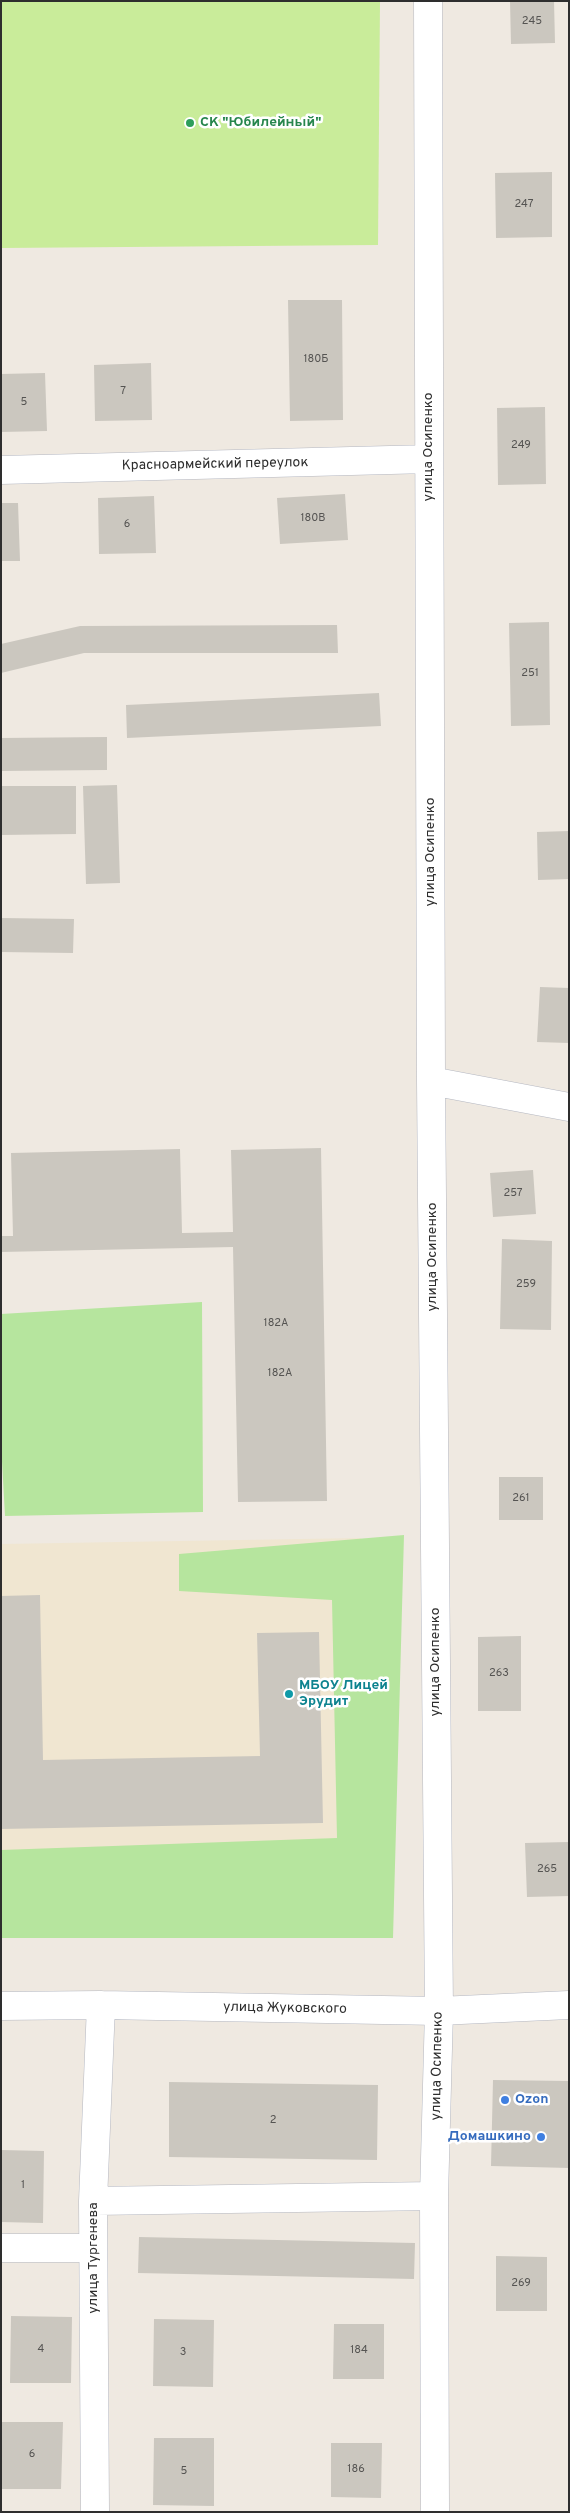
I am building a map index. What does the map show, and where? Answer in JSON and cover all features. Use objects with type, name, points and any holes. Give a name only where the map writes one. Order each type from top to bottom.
[{"type":"street","name":"улица Осипенко","points":[[428,1],[431,1081],[439,2012],[434,2196],[435,2512]]},
{"type":"street","name":"Красноармейский переулок","points":[[1,470],[429,459]]},
{"type":"street","points":[[431,1081],[569,1107]]},
{"type":"street","name":"улица Жуковского","points":[[1,2006],[101,2005],[439,2012],[569,2005]]},
{"type":"street","name":"улица Тургенева","points":[[95,2512],[93,2201],[101,2005]]},
{"type":"street","points":[[93,2201],[434,2196]]},
{"type":"street","points":[[1,2248],[93,2248]]},
{"type":"shaded area","points":[[361,1538],[360,1568],[382,1919],[1,1915],[1,1544]]},
{"type":"green space","name":"СК \"Юбилейный\"","points":[[1,1],[380,1],[378,245],[1,248]]},
{"type":"green space","points":[[202,1302],[203,1512],[5,1516],[1,1443],[1,1314]]},
{"type":"green space","points":[[404,1535],[393,1938],[1,1938],[1,1850],[337,1838],[332,1600],[179,1591],[179,1554]]},
{"type":"building","points":[[510,1],[554,1],[555,43],[511,44]]},
{"type":"building","points":[[552,172],[552,237],[496,238],[495,173]]},
{"type":"building","points":[[288,300],[342,300],[343,420],[290,421]]},
{"type":"building","points":[[151,363],[152,420],[95,421],[94,365]]},
{"type":"building","points":[[45,373],[47,431],[1,432],[1,374]]},
{"type":"building","points":[[545,407],[546,484],[498,485],[497,408]]},
{"type":"building","points":[[345,494],[348,540],[280,544],[277,498]]},
{"type":"building","points":[[154,496],[156,553],[99,554],[98,498]]},
{"type":"building","points":[[1,503],[18,503],[20,561],[1,561]]},
{"type":"building","points":[[549,622],[550,725],[511,726],[509,623]]},
{"type":"building","points":[[337,625],[338,653],[84,653],[1,673],[1,644],[80,626]]},
{"type":"building","points":[[379,693],[381,726],[127,738],[126,705]]},
{"type":"building","points":[[107,737],[107,770],[1,771],[1,738]]},
{"type":"building","points":[[117,785],[120,883],[86,884],[83,786]]},
{"type":"building","points":[[1,786],[76,786],[76,834],[1,835]]},
{"type":"building","points":[[569,831],[569,879],[538,880],[537,832]]},
{"type":"building","points":[[1,918],[74,919],[73,953],[1,952]]},
{"type":"building","points":[[540,987],[569,988],[569,1043],[537,1042]]},
{"type":"building","points":[[321,1148],[327,1501],[238,1502],[233,1247],[1,1252],[1,1236],[13,1236],[11,1153],[180,1149],[182,1233],[233,1232],[231,1150]]},
{"type":"building","points":[[533,1170],[536,1214],[493,1217],[490,1173]]},
{"type":"building","points":[[502,1239],[552,1241],[551,1330],[500,1329]]},
{"type":"building","points":[[499,1477],[543,1477],[543,1520],[499,1520]]},
{"type":"building","name":"МБОУ Лицей Эрудит","points":[[40,1595],[43,1760],[260,1756],[257,1633],[319,1632],[323,1823],[1,1829],[1,1596]]},
{"type":"building","points":[[521,1636],[521,1711],[478,1711],[478,1637]]},
{"type":"building","points":[[569,1842],[569,1896],[527,1897],[525,1843]]},
{"type":"building","points":[[493,2080],[569,2081],[569,2168],[491,2166]]},
{"type":"building","points":[[169,2082],[378,2085],[377,2160],[169,2157]]},
{"type":"building","points":[[1,2150],[44,2151],[43,2223],[1,2222]]},
{"type":"building","points":[[139,2237],[415,2243],[414,2279],[138,2273]]},
{"type":"building","points":[[496,2256],[547,2257],[547,2311],[496,2311]]},
{"type":"building","points":[[11,2316],[72,2317],[71,2383],[10,2383]]},
{"type":"building","points":[[154,2319],[214,2320],[213,2387],[153,2386]]},
{"type":"building","points":[[334,2324],[384,2324],[384,2379],[333,2379]]},
{"type":"building","points":[[2,2422],[63,2422],[61,2489],[1,2489]]},
{"type":"building","points":[[154,2438],[214,2438],[214,2506],[153,2505]]},
{"type":"building","points":[[331,2443],[382,2443],[381,2498],[331,2497]]},
{"type":"place","name":"СК \"Юбилейный\"","points":[[190,123]]},
{"type":"place","name":"МБОУ Лицей Эрудит","points":[[289,1694]]},
{"type":"place","name":"Ozon","points":[[505,2100]]},
{"type":"place","name":"Домашкино","points":[[541,2137]]}]
